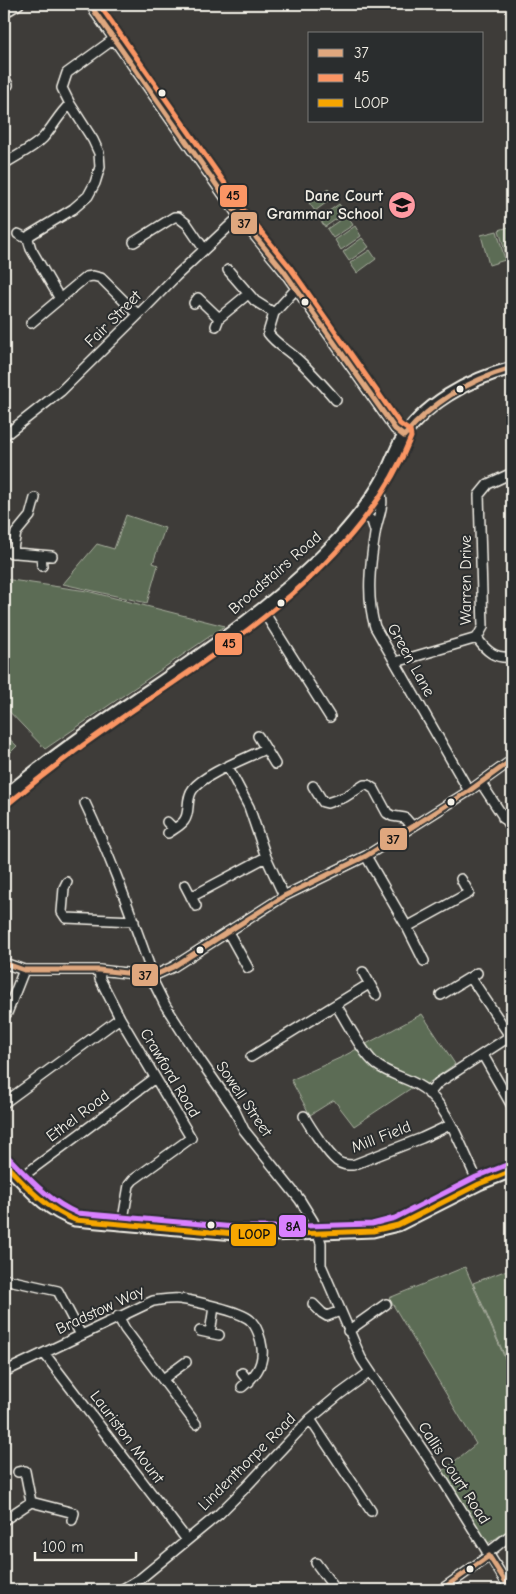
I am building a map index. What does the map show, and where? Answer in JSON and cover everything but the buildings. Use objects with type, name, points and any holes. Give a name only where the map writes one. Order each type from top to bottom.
[{"type":"main road","name":"Broadstairs Road","points":[[4,796],[51,759],[262,609],[341,536],[379,484],[404,436],[421,416],[462,387],[484,377],[512,368]]},
{"type":"main road","points":[[4,1163],[46,1205],[63,1216],[89,1222],[235,1234],[317,1234],[372,1231],[398,1225],[479,1184],[512,1171]]},
{"type":"street","points":[[4,13],[19,4]]},
{"type":"street","points":[[91,4],[238,217],[283,270],[395,429],[404,436]]},
{"type":"street","points":[[28,239],[30,235],[81,202],[88,196],[95,183],[100,167],[99,152],[62,88],[67,73],[114,39]]},
{"type":"street","points":[[4,164],[41,140],[62,111],[70,104]]},
{"type":"street","points":[[134,242],[149,228],[178,217],[186,224],[204,249]]},
{"type":"street","name":"Fair Street","points":[[4,436],[61,391],[238,217]]},
{"type":"street","points":[[18,234],[28,239],[31,249],[60,299]]},
{"type":"street","points":[[228,270],[254,301],[274,313]]},
{"type":"street","points":[[31,323],[86,278],[93,276],[101,278],[138,315]]},
{"type":"street","points":[[296,289],[274,313],[268,333],[272,339],[294,356],[336,400]]},
{"type":"street","points":[[194,303],[198,298],[217,322],[248,294]]},
{"type":"street","name":"Warren Drive","points":[[396,662],[477,638],[483,627],[480,495],[488,484],[512,473]]},
{"type":"street","name":"Green Lane","points":[[379,484],[383,496],[382,513],[375,532],[369,589],[370,611],[375,627],[469,791]]},
{"type":"street","points":[[35,498],[30,516],[16,534],[8,552],[52,556]]},
{"type":"street","points":[[360,512],[372,521],[377,519],[382,513]]},
{"type":"street","name":"Green Lane","points":[[372,521],[375,532]]},
{"type":"street","points":[[41,555],[42,566]]},
{"type":"street","points":[[262,609],[329,717]]},
{"type":"street","points":[[477,638],[491,654],[501,657],[512,657]]},
{"type":"street","points":[[258,736],[275,764]]},
{"type":"street","points":[[167,822],[171,831],[184,821],[187,816],[188,797],[194,787],[201,781],[265,749]]},
{"type":"street","points":[[4,963],[24,970],[99,970],[154,976],[284,896],[366,856],[469,791],[512,760]]},
{"type":"street","points":[[228,767],[249,807],[266,858],[284,896]]},
{"type":"street","points":[[481,783],[512,830]]},
{"type":"street","points":[[313,786],[323,802],[327,803],[347,799],[364,785],[368,784],[374,789],[387,813],[392,816],[405,818],[412,826]]},
{"type":"street","name":"Sowell Street","points":[[86,803],[134,921],[158,990],[175,1021],[234,1109],[244,1130],[300,1200],[313,1221],[321,1243],[321,1265],[340,1311]]},
{"type":"street","points":[[503,818],[512,813]]},
{"type":"street","points":[[366,856],[424,956]]},
{"type":"street","points":[[191,897],[266,858]]},
{"type":"street","points":[[407,927],[470,896],[461,879]]},
{"type":"street","points":[[67,882],[64,888],[62,912],[66,918],[134,921]]},
{"type":"street","points":[[185,885],[196,906]]},
{"type":"street","points":[[228,932],[243,964]]},
{"type":"street","points":[[4,1016],[7,1014],[24,970]]},
{"type":"street","name":"Crawford Road","points":[[99,970],[100,979],[120,1018],[191,1138],[133,1180],[129,1185],[122,1225]]},
{"type":"street","points":[[363,972],[376,995]]},
{"type":"street","points":[[429,1094],[438,1083],[511,1035],[474,976],[441,995]]},
{"type":"street","points":[[256,1056],[370,984]]},
{"type":"street","points":[[336,1005],[376,1064],[418,1085],[441,1108],[479,1184]]},
{"type":"street","points":[[4,1103],[120,1018]]},
{"type":"street","points":[[483,1055],[512,1106]]},
{"type":"street","name":"Ethel Road","points":[[19,1179],[155,1078]]},
{"type":"street","name":"Mill Field","points":[[305,1122],[336,1161],[343,1165],[352,1165],[422,1138],[450,1124]]},
{"type":"street","points":[[4,1279],[58,1291],[81,1335]]},
{"type":"street","name":"Bradstow Way","points":[[4,1372],[118,1316],[153,1301],[180,1299],[232,1310],[250,1319],[262,1346],[262,1354],[258,1371],[245,1384],[242,1373]]},
{"type":"street","points":[[348,1331],[386,1304]]},
{"type":"street","points":[[316,1305],[322,1314],[327,1316],[340,1311]]},
{"type":"street","points":[[210,1333],[214,1307]]},
{"type":"street","name":"Callis Court Road","points":[[340,1311],[348,1331],[370,1372],[510,1585]]},
{"type":"street","points":[[118,1316],[125,1329],[197,1424]]},
{"type":"street","name":"Lauriston Mount","points":[[44,1353],[187,1540]]},
{"type":"street","points":[[163,1379],[186,1362]]},
{"type":"street","name":"Lindenthorpe Road","points":[[121,1590],[140,1579],[219,1514],[246,1488],[310,1419],[370,1372]]},
{"type":"street","points":[[310,1419],[358,1486],[371,1511]]},
{"type":"street","points":[[18,1472],[25,1471],[31,1502]]},
{"type":"street","points":[[4,1520],[31,1502],[74,1514],[72,1520]]},
{"type":"street","points":[[441,1590],[500,1546],[502,1540],[512,1534]]},
{"type":"street","points":[[317,1563],[336,1590]]},
{"type":"green space","points":[[328,189],[334,197],[315,211],[309,203]]},
{"type":"green space","points":[[339,204],[345,213],[325,227],[319,218]]},
{"type":"green space","points":[[347,215],[353,225],[333,238],[327,229]]},
{"type":"green space","points":[[355,226],[361,236],[341,250],[335,240]]},
{"type":"green space","points":[[512,226],[512,258],[507,259],[499,230]]},
{"type":"green space","points":[[497,231],[505,260],[489,265],[481,235]]},
{"type":"green space","points":[[362,238],[369,247],[349,261],[343,252]]},
{"type":"green space","points":[[370,250],[376,259],[357,273],[350,263]]},
{"type":"green space","points":[[126,515],[165,528],[153,563],[158,565],[147,603],[63,584],[97,544],[114,549]]},
{"type":"green space","points":[[4,579],[87,591],[225,626],[45,749],[4,706]]},
{"type":"green space","points":[[4,734],[17,746],[4,759]]},
{"type":"green space","points":[[422,1014],[455,1064],[427,1084],[413,1087],[354,1126],[334,1100],[310,1115],[291,1080],[342,1057]]},
{"type":"green space","points":[[465,1267],[507,1363],[512,1360],[512,1528],[487,1544],[440,1473],[476,1444],[389,1298]]},
{"type":"green space","points":[[507,1270],[512,1286],[512,1359],[507,1361],[473,1283]]},
{"type":"transit line","name":"37","points":[[91,4],[239,217],[283,270],[395,429],[404,436]]},
{"type":"transit line","name":"45","points":[[9,803],[78,749],[247,631],[288,598],[326,563],[360,525],[389,483],[411,437],[410,431],[400,424],[289,266],[245,212],[99,4]]},
{"type":"transit line","name":"37","points":[[404,436],[427,412],[453,393],[481,379],[512,368]]},
{"type":"transit line","name":"37","points":[[4,963],[24,970],[99,970],[153,976],[173,967],[284,896],[366,856],[469,791],[512,760]]},
{"type":"transit line","name":"8A","points":[[9,1158],[49,1196],[77,1213],[235,1227],[372,1224],[395,1218],[476,1177],[509,1164]]},
{"type":"transit line","name":"LOOP","points":[[4,1163],[45,1203],[75,1220],[235,1234],[271,1235],[373,1231],[398,1225],[479,1184],[512,1171]]},
{"type":"transit line","name":"37","points":[[441,1590],[489,1556],[511,1590]]},
{"type":"place","name":"Dane Court Grammar School","points":[[402,205]]}]
